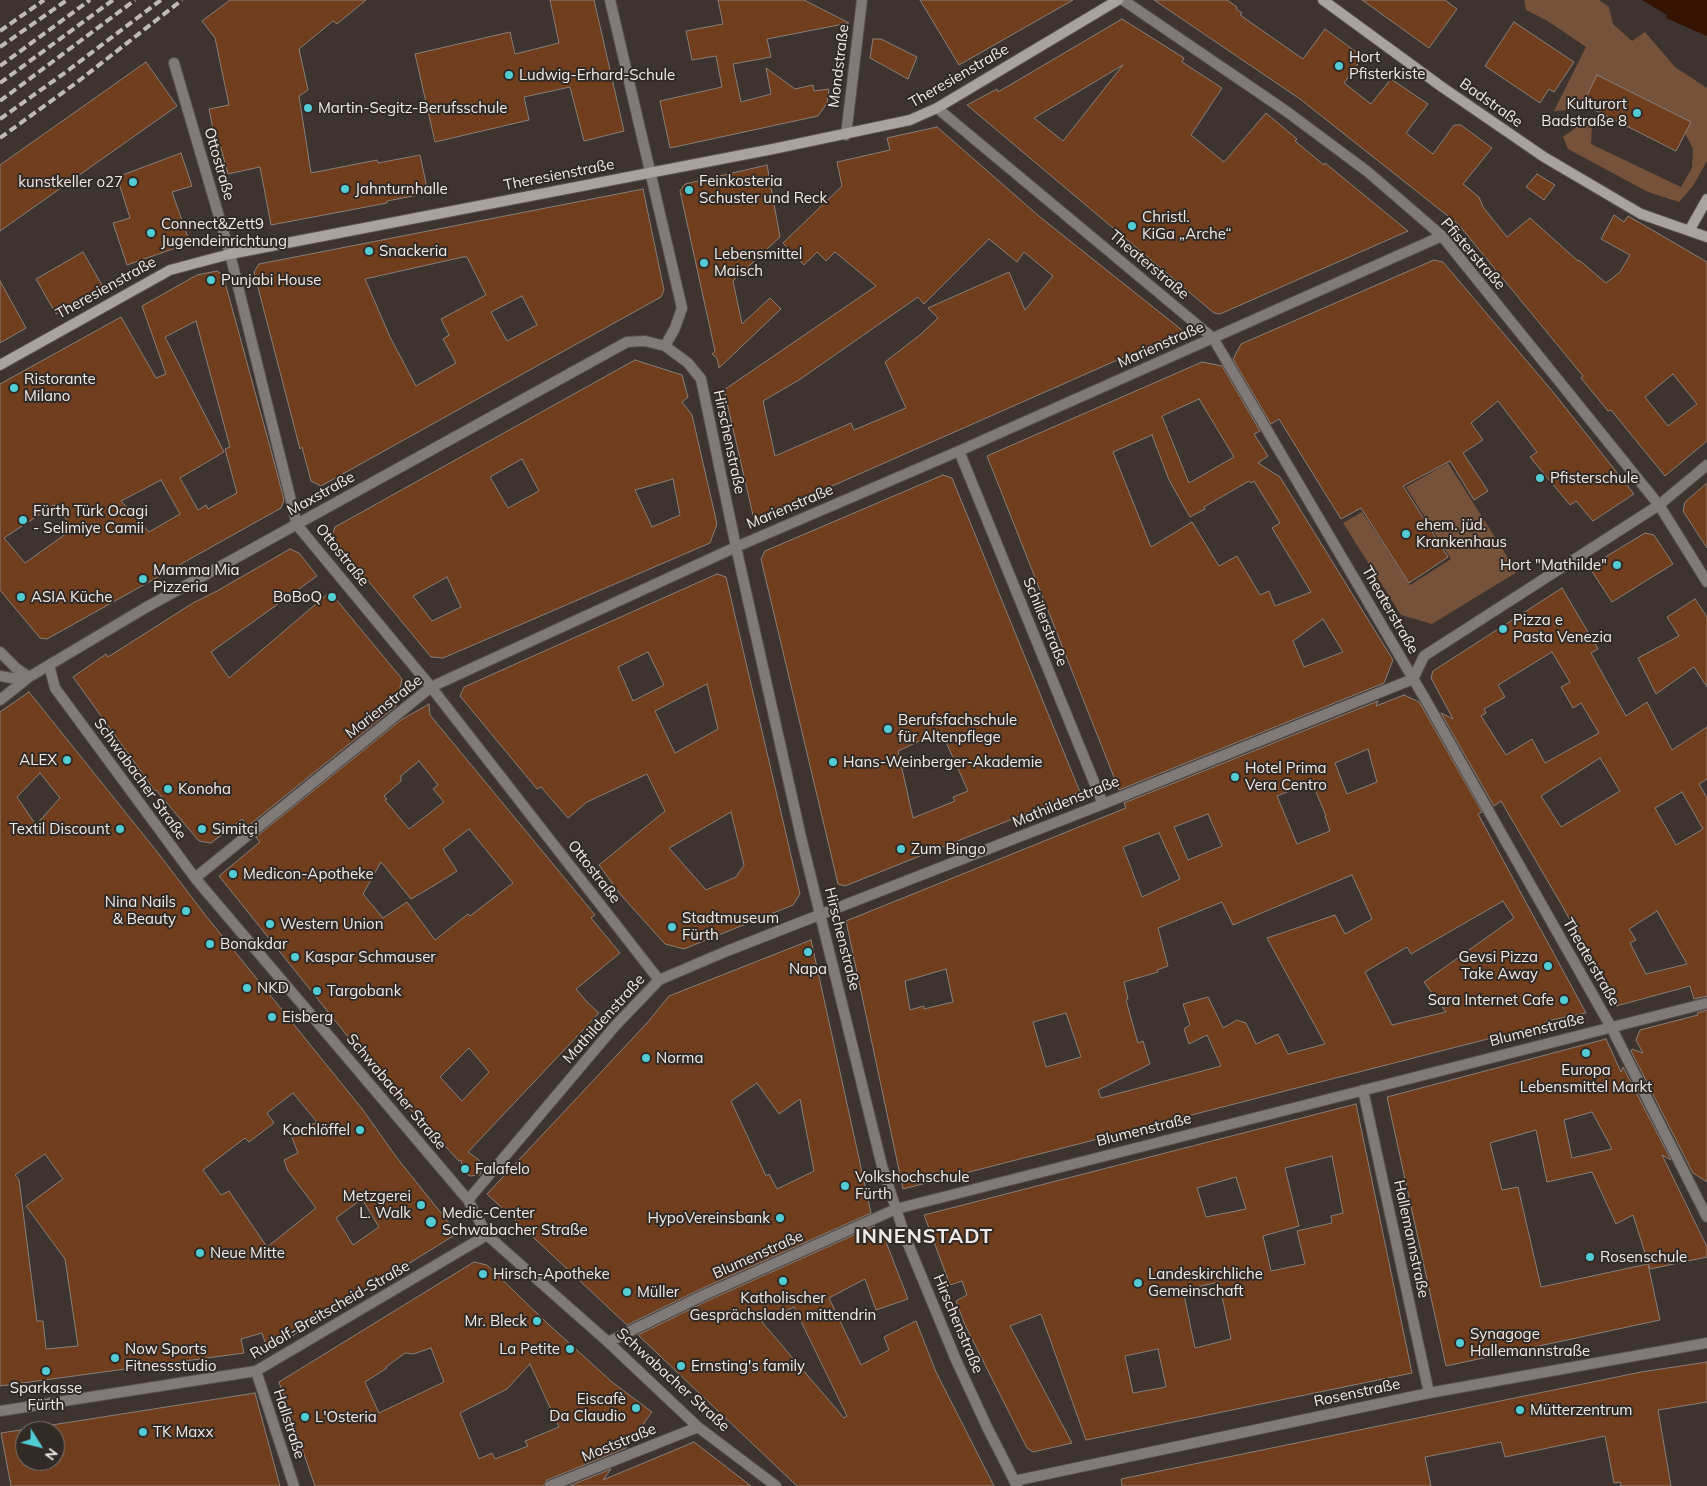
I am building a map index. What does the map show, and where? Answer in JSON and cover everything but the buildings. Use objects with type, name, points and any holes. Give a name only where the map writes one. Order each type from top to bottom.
[{"type":"street","points":[[610,0],[682,308],[675,328],[665,346]]},
{"type":"street","name":"Mondstraße","points":[[846,135],[862,0]]},
{"type":"street","name":"Theresienstraße","points":[[0,365],[170,270],[230,254],[846,135],[910,120],[937,108],[1118,0]]},
{"type":"street","name":"Pfisterstraße","points":[[1122,0],[1301,122],[1368,172],[1442,236],[1659,505],[1707,582]]},
{"type":"street","name":"Badstraße","points":[[1324,0],[1442,87],[1544,157],[1641,214],[1707,237]]},
{"type":"street","name":"Ottostraße","points":[[174,63],[230,254],[297,525],[431,687],[659,980]]},
{"type":"street","name":"Theaterstraße","points":[[937,108],[1213,338],[1412,679],[1610,1027],[1706,1213]]},
{"type":"street","points":[[1689,231],[1707,199]]},
{"type":"street","name":"Marienstraße","points":[[195,878],[431,687],[736,548],[1442,236]]},
{"type":"street","name":"Maxstraße","points":[[0,700],[29,677],[145,608],[627,342],[645,340],[665,346],[688,363],[701,379]]},
{"type":"street","name":"Hirschenstraße","points":[[701,379],[736,548],[803,844],[882,1166],[906,1239],[956,1360],[1015,1483]]},
{"type":"street","name":"Schillerstraße","points":[[959,451],[1103,804]]},
{"type":"street","points":[[1412,679],[1424,656],[1659,505],[1707,464]]},
{"type":"street","points":[[0,652],[16,668],[29,677]]},
{"type":"street","name":"Schwabacher Straße","points":[[49,665],[55,688],[195,878],[468,1200],[488,1235],[608,1342],[698,1427],[776,1486]]},
{"type":"street","points":[[0,676],[11,678],[29,677]]},
{"type":"street","name":"Mathildenstraße","points":[[468,1200],[615,1026],[659,980],[820,914],[1103,804],[1412,679]]},
{"type":"street","name":"Blumenstraße","points":[[608,1342],[713,1291],[896,1210],[1707,1002]]},
{"type":"street","name":"Hallemannstraße","points":[[1363,1090],[1429,1394]]},
{"type":"street","name":"Rudolf-Breitscheid-Straße","points":[[0,1411],[256,1371],[488,1235]]},
{"type":"street","name":"Rosenstraße","points":[[1015,1483],[1429,1394],[1707,1343]]},
{"type":"street","name":"Hallstraße","points":[[256,1371],[294,1486]]},
{"type":"street","name":"Moststraße","points":[[550,1486],[698,1427]]},
{"type":"shaded area","points":[[1524,0],[1599,0],[1609,7],[1613,24],[1632,41],[1645,32],[1675,67],[1707,88],[1707,161],[1693,186],[1679,202],[1648,192],[1568,149],[1563,137],[1578,126],[1592,126],[1591,144],[1681,187],[1692,168],[1693,149],[1682,127],[1596,108],[1554,111],[1586,47],[1546,20],[1526,10]]},
{"type":"shaded area","points":[[1642,0],[1707,0],[1707,36],[1666,18],[1667,15]]},
{"type":"shaded area","points":[[1448,463],[1517,572],[1432,624],[1401,615],[1343,523],[1362,512],[1410,585],[1451,559],[1406,487]]},
{"type":"railway","points":[[0,31],[44,0]]},
{"type":"railway","points":[[0,47],[67,0]]},
{"type":"railway","points":[[0,66],[90,0]]},
{"type":"railway","points":[[0,83],[113,0]]},
{"type":"railway","points":[[0,101],[135,0]]},
{"type":"railway","points":[[0,119],[161,0]]},
{"type":"railway","points":[[0,138],[76,83],[182,0]]},
{"type":"place","name":"Hort Pfisterkiste","points":[[1339,66]]},
{"type":"place","name":"Ludwig-Erhard-Schule","points":[[509,75]]},
{"type":"place","name":"Martin-Segitz-Berufsschule","points":[[308,108]]},
{"type":"place","name":"Kulturort Badstraße 8","points":[[1637,113]]},
{"type":"place","name":"kunstkeller o27","points":[[133,182]]},
{"type":"place","name":"Jahnturnhalle","points":[[345,189]]},
{"type":"place","name":"Feinkosteria Schuster und Reck","points":[[689,190]]},
{"type":"place","name":"Christl. KiGa „Arche“","points":[[1132,226]]},
{"type":"place","name":"Connect&Zett9 Jugendeinrichtung","points":[[151,233]]},
{"type":"place","name":"Snackeria","points":[[369,251]]},
{"type":"place","name":"Lebensmittel Maisch","points":[[704,263]]},
{"type":"place","name":"Punjabi House","points":[[211,280]]},
{"type":"place","name":"Ristorante Milano","points":[[14,388]]},
{"type":"place","name":"Pfisterschule","points":[[1540,478]]},
{"type":"place","name":"Fürth Türk Ocagi - Selimiye Camii","points":[[23,520]]},
{"type":"place","name":"ehem. jüd. Krankenhaus","points":[[1406,534]]},
{"type":"place","name":"Hort \"Mathilde\"","points":[[1617,565]]},
{"type":"place","name":"Mamma Mia Pizzeria","points":[[143,579]]},
{"type":"place","name":"ASIA Küche","points":[[21,597]]},
{"type":"place","name":"BoBoQ","points":[[332,597]]},
{"type":"place","name":"Pizza e Pasta Venezia","points":[[1503,629]]},
{"type":"place","name":"Berufsfachschule für Altenpflege","points":[[888,729]]},
{"type":"place","name":"ALEX","points":[[67,760]]},
{"type":"place","name":"Hans-Weinberger-Akademie","points":[[833,762]]},
{"type":"place","name":"Hotel Prima Vera Centro","points":[[1235,777]]},
{"type":"place","name":"Konoha","points":[[168,789]]},
{"type":"place","name":"Textil Discount","points":[[120,829]]},
{"type":"place","name":"Simitçi","points":[[202,829]]},
{"type":"place","name":"Zum Bingo","points":[[901,849]]},
{"type":"place","name":"Medicon-Apotheke","points":[[233,874]]},
{"type":"place","name":"Nina Nails & Beauty","points":[[186,911]]},
{"type":"place","name":"Western Union","points":[[270,924]]},
{"type":"place","name":"Stadtmuseum Fürth","points":[[672,927]]},
{"type":"place","name":"Bonakdar","points":[[210,944]]},
{"type":"place","name":"Napa","points":[[808,952]]},
{"type":"place","name":"Kaspar Schmauser","points":[[295,957]]},
{"type":"place","name":"Gevsi Pizza Take Away","points":[[1548,966]]},
{"type":"place","name":"NKD","points":[[247,988]]},
{"type":"place","name":"Targobank","points":[[317,991]]},
{"type":"place","name":"Sara Internet Cafe","points":[[1564,1000]]},
{"type":"place","name":"Eisberg","points":[[272,1017]]},
{"type":"place","name":"Europa Lebensmittel Markt","points":[[1586,1053]]},
{"type":"place","name":"Norma","points":[[646,1058]]},
{"type":"place","name":"Kochlöffel","points":[[360,1130]]},
{"type":"place","name":"Falafelo","points":[[465,1169]]},
{"type":"place","name":"Volkshochschule Fürth","points":[[845,1186]]},
{"type":"place","name":"Metzgerei L. Walk","points":[[421,1205]]},
{"type":"place","name":"HypoVereinsbank","points":[[780,1218]]},
{"type":"place","name":"Medic-Center Schwabacher Straße","points":[[431,1222]]},
{"type":"place","name":"Neue Mitte","points":[[200,1253]]},
{"type":"place","name":"Rosenschule","points":[[1590,1257]]},
{"type":"place","name":"Hirsch-Apotheke","points":[[483,1274]]},
{"type":"place","name":"Katholischer Gesprächsladen mittendrin","points":[[783,1281]]},
{"type":"place","name":"Landeskirchliche Gemeinschaft","points":[[1138,1283]]},
{"type":"place","name":"Müller","points":[[627,1292]]},
{"type":"place","name":"Mr. Bleck","points":[[537,1321]]},
{"type":"place","name":"Synagoge Hallemannstraße","points":[[1460,1343]]},
{"type":"place","name":"La Petite","points":[[570,1349]]},
{"type":"place","name":"Now Sports Fitnessstudio","points":[[115,1358]]},
{"type":"place","name":"Ernsting's family","points":[[681,1366]]},
{"type":"place","name":"Sparkasse Fürth","points":[[46,1371]]},
{"type":"place","name":"Eiscafè Da Claudio","points":[[636,1408]]},
{"type":"place","name":"Mütterzentrum","points":[[1520,1410]]},
{"type":"place","name":"L'Osteria","points":[[305,1417]]},
{"type":"place","name":"TK Maxx","points":[[143,1432]]},
{"type":"district","name":"INNENSTADT","points":[[924,1237]]}]
